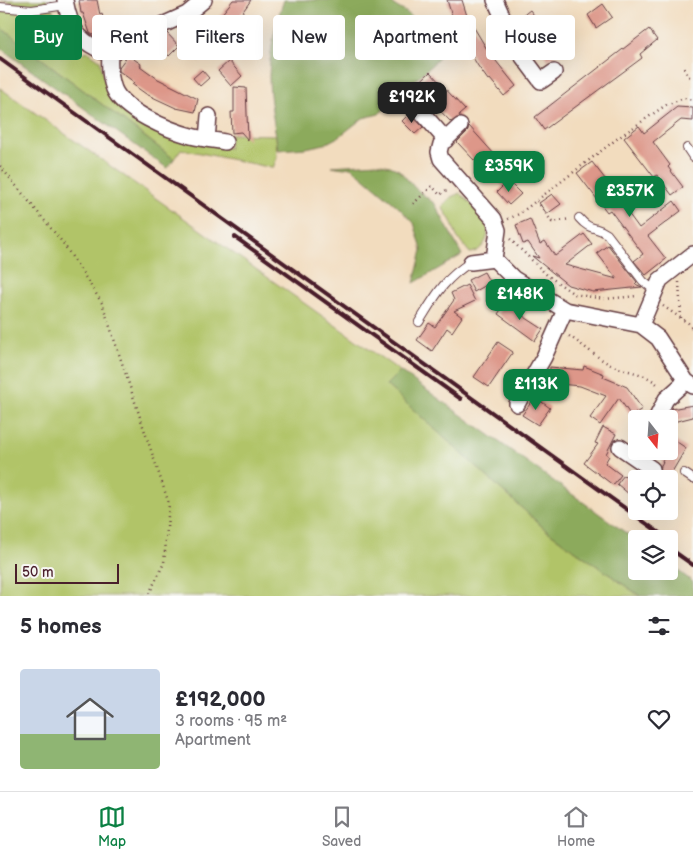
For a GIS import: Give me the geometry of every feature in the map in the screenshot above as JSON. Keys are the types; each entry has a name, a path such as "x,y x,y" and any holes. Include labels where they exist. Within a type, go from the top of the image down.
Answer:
{"street":[{"path":"167,23 186,14 204,0"},
{"path":"495,0 517,49 541,81 554,72"},
{"path":"65,3 69,21 80,39 92,45"},
{"path":"110,60 109,73 115,90 123,102 146,118 190,136 225,142"},
{"path":"418,108 434,118 446,140"},
{"path":"207,138 209,116"},
{"path":"460,126 441,144 439,152 453,184 494,219 497,227 494,259"},
{"path":"640,325 660,280 693,254"},
{"path":"471,262 494,259"},
{"path":"494,259 514,279 565,310 640,325 658,338 690,383 668,397 660,410"},
{"path":"517,404 544,357 565,310"},
{"path":"620,448 628,451"},
{"path":"644,460 652,469"}],"lane":[{"path":"0,7 32,10 65,3"},
{"path":"688,148 693,157"},
{"path":"579,218 589,228 607,234 653,295"},
{"path":"419,322 444,283 456,271 471,262"},
{"path":"684,472 693,479"}],"path":[{"path":"684,68 688,76 693,79"},
{"path":"693,100 684,98 666,105 618,138 537,202 497,227 547,275 574,294 604,299 653,295 688,323 693,330"},
{"path":"0,166 63,243 102,303 169,504 164,563 148,596"},
{"path":"413,204 432,186 440,195 453,184"},
{"path":"537,202 552,222 579,218"},
{"path":"678,265 681,318"},
{"path":"556,330 569,336 608,364 632,370 654,381 668,397"}],"green space":[{"path":"0,0 47,0 47,3 24,5"},
{"path":"284,0 389,0 410,15 355,15 355,60 437,60 379,114 363,118 340,136 325,144 306,148 278,150 269,85 270,57 273,42 273,60 345,60 345,15 279,15"},
{"path":"0,9 53,9 55,15 15,15 15,38 0,27"},
{"path":"0,27 15,38 15,59 0,48"},
{"path":"87,51 92,54 92,60 100,60 104,80 125,112 140,124 167,137 229,148 230,134 276,135 277,158 273,168 181,149 174,159 44,60 82,60 82,53"},
{"path":"17,60 44,60 174,159 167,168"},
{"path":"0,88 400,371 387,385 546,530 640,596 0,596"},
{"path":"377,163 399,170 415,188 435,204 462,255 414,283 422,250 414,223 351,167 331,166"},
{"path":"460,193 482,216 488,228 485,242 475,252 470,253 457,237 451,221 442,207 451,197"},
{"path":"400,371 628,534 628,580 678,580 678,571 693,582 693,596 640,596 546,530 386,385"}],"building":[{"path":"79,0 97,0 100,15 92,15 92,34 83,13 81,13"},
{"path":"233,0 251,0 240,15 221,15"},
{"path":"447,0 462,0 467,15 452,15"},
{"path":"603,4 612,17 596,28 588,15"},
{"path":"530,10 534,15 524,15"},
{"path":"649,29 657,40 640,54 642,58 544,130 535,117"},
{"path":"476,31 486,48 486,60 495,60 516,86 504,96 490,79 488,80 474,60 476,60"},
{"path":"167,33 177,44 177,48 169,56 167,54"},
{"path":"124,60 135,60 141,64 140,66 158,79 198,99 195,112 176,108 146,94 119,71 119,67"},
{"path":"229,61 242,76 231,86 218,71"},
{"path":"202,70 209,78 200,86 193,78"},
{"path":"430,72 465,110 459,115 460,117 451,122 424,94 412,101 408,109 400,101"},
{"path":"234,87 246,88 248,140 241,132 232,133 231,112 234,112"},
{"path":"677,107 693,108 693,121 681,120 653,142 683,187 672,195 657,175 654,177 624,138 639,126 644,133"},
{"path":"410,113 423,127 415,134 402,121"},
{"path":"469,126 513,175 502,185 476,158 474,160 457,142 467,132"},
{"path":"592,162 622,201 620,202 639,228 674,201 681,211 648,236 666,259 646,275 634,261 643,254 610,210 607,212 577,173"},
{"path":"508,181 521,194 509,205 497,192"},
{"path":"552,194 561,204 547,214 539,203"},
{"path":"530,219 540,244 545,241 555,256 584,234 592,244 565,265 617,279 597,253 608,245 637,282 635,284 642,287 593,292 568,285 532,256 539,258 528,242 523,244 516,225"},
{"path":"484,272 490,283 474,292 468,280"},
{"path":"467,285 475,301 454,311 462,317 452,332 447,328 432,351 417,340 429,323 435,327 454,300 451,293"},
{"path":"507,301 522,310 520,314 543,329 535,341 498,314"},
{"path":"498,342 513,352 489,387 474,377"},
{"path":"584,366 604,374 603,377 627,387 642,409 628,412 619,398 600,425 590,418 606,396 580,386 549,383 550,367 583,370"},
{"path":"535,397 550,408 538,425 522,415"},
{"path":"693,405 693,417 678,421 678,410 671,409"},
{"path":"603,427 616,434 606,454 609,456 605,463 621,475 613,485 584,463 598,444 595,443"},
{"path":"678,443 686,448 673,470 660,470 662,461 678,460"},
{"path":"624,475 628,478 628,493 617,484"}],"railway":[{"path":"0,59 655,530"},
{"path":"235,237 461,399"},
{"path":"678,554 693,565"}]}
